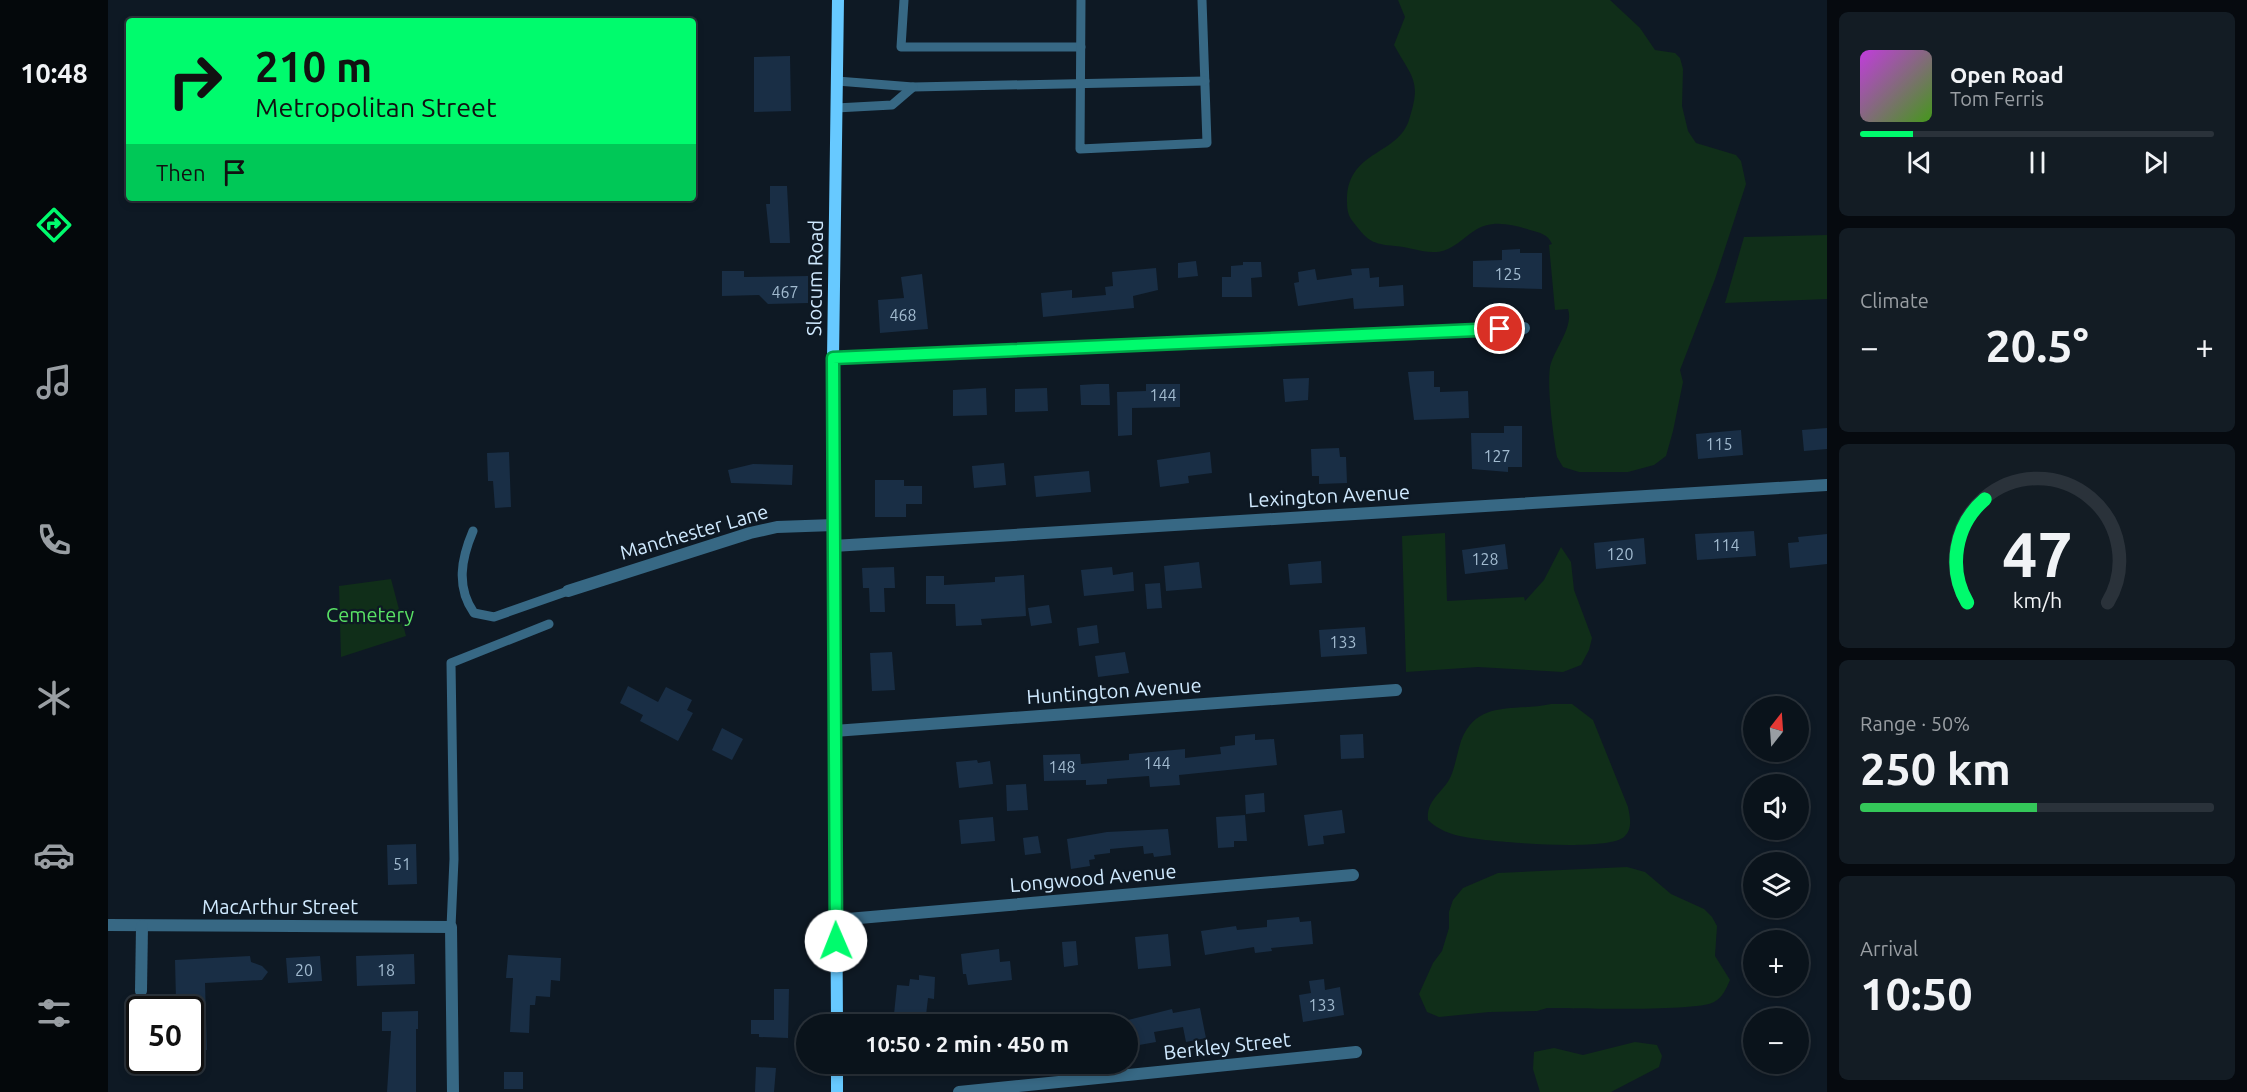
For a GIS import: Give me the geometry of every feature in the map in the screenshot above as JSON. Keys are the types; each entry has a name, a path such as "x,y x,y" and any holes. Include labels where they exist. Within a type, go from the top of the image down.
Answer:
{"main road":[{"name":"Slocum Road","path":"837,1014 833,358 838,0"},
{"path":"837,1074 837,1092"}],"street":[{"path":"833,358 1524,328"},
{"name":"Lexington Avenue","path":"833,546 1827,485"},
{"name":"Manchester Lane","path":"568,591 750,533 777,527 834,525"},
{"name":"Huntington Avenue","path":"834,731 1396,690"},
{"name":"Longwood Avenue","path":"836,920 1353,875"},
{"name":"MacArthur Street","path":"108,925 451,927"},
{"path":"141,991 142,926"},
{"path":"451,927 453,1092"},
{"name":"Berkley Street","path":"959,1092 1356,1053"}],"lane":[{"path":"904,0 901,47 1081,47"},
{"path":"1081,0 1080,149 1207,143 1202,0"},
{"path":"837,81 913,87 1205,81"},
{"path":"836,108 892,105 913,87"},
{"path":"473,531 463,554 462,572 463,592 474,614 494,617 568,591"},
{"path":"451,927 454,859 451,663 549,624"}],"green space":[{"path":"1398,0 1610,0 1640,28 1655,50 1675,53 1680,58 1683,69 1682,106 1688,131 1696,143 1736,155 1741,161 1746,184 1715,279 1680,370 1683,382 1666,456 1654,465 1628,472 1579,472 1563,467 1557,457 1549,376 1552,360 1566,331 1569,316 1568,309 1555,310 1549,245 1552,244 1546,236 1516,226 1494,224 1480,227 1448,249 1428,252 1376,243 1363,234 1350,217 1347,198 1350,182 1356,170 1395,140 1409,120 1413,107 1415,87 1413,80 1394,45 1405,17"},
{"path":"1827,235 1827,299 1725,303 1744,237"},
{"path":"1445,533 1447,601 1524,597 1525,601 1544,580 1561,547 1571,562 1574,590 1592,638 1581,665 1563,672 1478,667 1406,672 1402,536"},
{"name":"Cemetery","path":"391,579 406,636 341,657 339,586"},
{"path":"1572,704 1593,720 1628,807 1630,827 1624,837 1613,842 1573,845 1498,841 1455,835 1440,829 1428,820 1431,803 1451,776 1461,741 1468,728 1477,719 1498,710"},
{"path":"1627,867 1645,872 1671,894 1704,909 1712,917 1717,926 1715,956 1730,980 1724,993 1717,1000 1703,1005 1661,1008 1547,1008 1537,1011 1489,1012 1439,1017 1427,1012 1419,994 1433,963 1442,951 1449,928 1449,912 1453,900 1463,888 1498,873"},
{"path":"1635,1042 1657,1045 1662,1056 1659,1067 1611,1092 1540,1092 1533,1069 1534,1052 1554,1048 1583,1055"}],"building":[{"path":"790,56 791,111 754,112 754,57"},
{"path":"770,186 787,186 790,243 770,243 766,204 770,204"},
{"path":"1520,249 1520,253 1542,253 1542,289 1473,287 1473,261 1502,260 1502,250"},
{"path":"1196,261 1198,276 1178,278 1178,263"},
{"path":"1243,262 1261,262 1262,277 1251,278 1252,297 1222,297 1222,277 1231,277 1231,266 1243,265"},
{"path":"1156,268 1158,290 1133,296 1134,308 1043,317 1041,293 1072,290 1072,298 1106,295 1105,287 1113,286 1112,272"},
{"path":"1369,268 1370,278 1379,277 1379,287 1403,285 1404,306 1354,309 1353,298 1298,306 1294,283 1299,282 1298,272 1315,269 1317,280 1352,275 1351,269"},
{"path":"722,271 744,271 744,277 808,276 808,303 768,304 759,295 722,296"},
{"path":"922,274 928,329 880,333 878,300 904,298 901,277"},
{"path":"1434,371 1434,387 1440,387 1440,392 1468,391 1469,418 1414,420 1408,372"},
{"path":"1309,378 1308,400 1285,402 1283,379"},
{"path":"1109,384 1110,405 1081,405 1080,385"},
{"path":"1146,384 1180,384 1180,407 1132,408 1132,435 1118,436 1117,392 1146,391"},
{"path":"986,388 987,415 953,416 953,390"},
{"path":"1047,388 1048,411 1015,412 1015,389"},
{"path":"1504,426 1522,426 1522,467 1508,467 1508,472 1472,469 1471,433 1504,433"},
{"path":"1827,428 1827,449 1804,451 1802,430"},
{"path":"1741,430 1743,455 1698,459 1696,434"},
{"path":"1339,448 1340,457 1346,457 1347,483 1319,484 1319,476 1312,476 1311,449"},
{"path":"509,452 511,507 495,508 493,481 488,481 487,453"},
{"path":"1210,452 1212,473 1188,476 1189,483 1160,487 1157,460"},
{"path":"1004,463 1006,485 974,488 972,466"},
{"path":"753,464 793,465 792,485 731,483 728,470"},
{"path":"1089,471 1091,492 1036,497 1034,476"},
{"path":"875,480 904,480 904,486 922,486 922,504 906,504 906,517 875,517"},
{"path":"1754,531 1756,556 1697,560 1695,534"},
{"path":"1827,534 1827,564 1790,568 1788,543 1799,542 1798,537"},
{"path":"1644,538 1646,564 1596,569 1594,543"},
{"path":"1505,544 1508,569 1465,574 1462,550"},
{"path":"1321,561 1322,583 1290,585 1288,564"},
{"path":"1199,562 1202,588 1166,591 1164,566"},
{"path":"894,567 895,588 884,588 885,612 870,612 869,588 863,588 862,568"},
{"path":"1112,567 1113,575 1133,572 1134,591 1084,596 1081,570"},
{"path":"1024,575 1026,616 981,619 982,625 956,626 955,604 926,604 926,576 944,576 944,585 995,582 995,577"},
{"path":"1160,583 1162,608 1147,609 1145,584"},
{"path":"1049,605 1052,623 1031,626 1028,608"},
{"path":"1097,625 1099,643 1079,646 1077,628"},
{"path":"1365,627 1367,654 1321,657 1319,630"},
{"path":"892,652 895,690 872,691 870,653"},
{"path":"1125,652 1129,673 1098,677 1095,656"},
{"path":"628,686 658,702 666,687 692,700 687,710 693,713 678,741 640,721 643,715 620,703"},
{"path":"722,728 743,739 732,760 712,750"},
{"path":"1255,734 1255,740 1274,739 1277,765 1179,775 1180,785 1150,787 1149,776 1107,779 1107,784 1086,785 1086,780 1044,781 1043,755 1080,754 1081,764 1129,760 1129,754 1185,749 1185,758 1221,754 1220,747 1235,745 1235,736"},
{"path":"1363,734 1364,758 1341,759 1340,735"},
{"path":"977,760 978,763 990,761 993,784 959,788 956,762"},
{"path":"1026,784 1028,810 1007,811 1006,785"},
{"path":"1264,793 1265,812 1246,814 1245,795"},
{"path":"1342,810 1345,833 1323,836 1324,844 1308,846 1304,815"},
{"path":"1245,815 1247,841 1234,841 1234,847 1218,848 1216,817"},
{"path":"993,817 995,841 961,844 959,820"},
{"path":"1168,829 1171,855 1154,857 1153,853 1144,854 1143,846 1110,849 1110,853 1094,855 1095,859 1089,860 1090,866 1071,869 1067,839 1107,832"},
{"path":"1038,836 1041,853 1025,855 1023,838"},
{"path":"416,844 417,884 388,885 387,845"},
{"path":"1299,917 1300,922 1311,921 1313,944 1271,948 1272,951 1255,953 1254,947 1205,955 1201,931 1236,926 1237,930 1267,927 1267,920"},
{"path":"1168,934 1171,966 1138,969 1135,937"},
{"path":"1076,941 1078,965 1064,967 1062,942"},
{"path":"999,949 1000,962 1010,961 1012,980 968,985 966,974 963,974 961,954"},
{"path":"414,954 415,984 357,986 356,956"},
{"path":"508,955 561,958 560,981 551,980 550,997 536,996 535,1005 530,1005 529,1033 510,1032 513,978 506,978"},
{"path":"250,956 251,962 262,966 268,972 262,980 205,983 207,1050 204,1050 204,996 176,996 175,960"},
{"path":"320,956 322,981 288,983 286,958"},
{"path":"919,975 935,977 934,999 928,998 926,1014 894,1014 897,985 909,986 910,979 919,980"},
{"path":"1324,979 1325,990 1340,987 1344,1015 1303,1022 1299,995 1311,993 1309,981"},
{"path":"774,989 789,989 788,1038 759,1037 759,1034 751,1034 751,1020 774,1020"},
{"path":"1200,1008 1206,1038 1186,1042 1183,1027 1154,1032 1156,1042 1138,1045 1138,1018 1172,1009 1173,1013"},
{"path":"418,1011 416,1092 387,1092 391,1031 382,1031 382,1012"},
{"path":"756,1067 776,1068 774,1092 755,1092"},
{"path":"504,1072 523,1072 523,1089 504,1089"}],"route":[{"path":"836,941 833,358 1500,329"}]}
